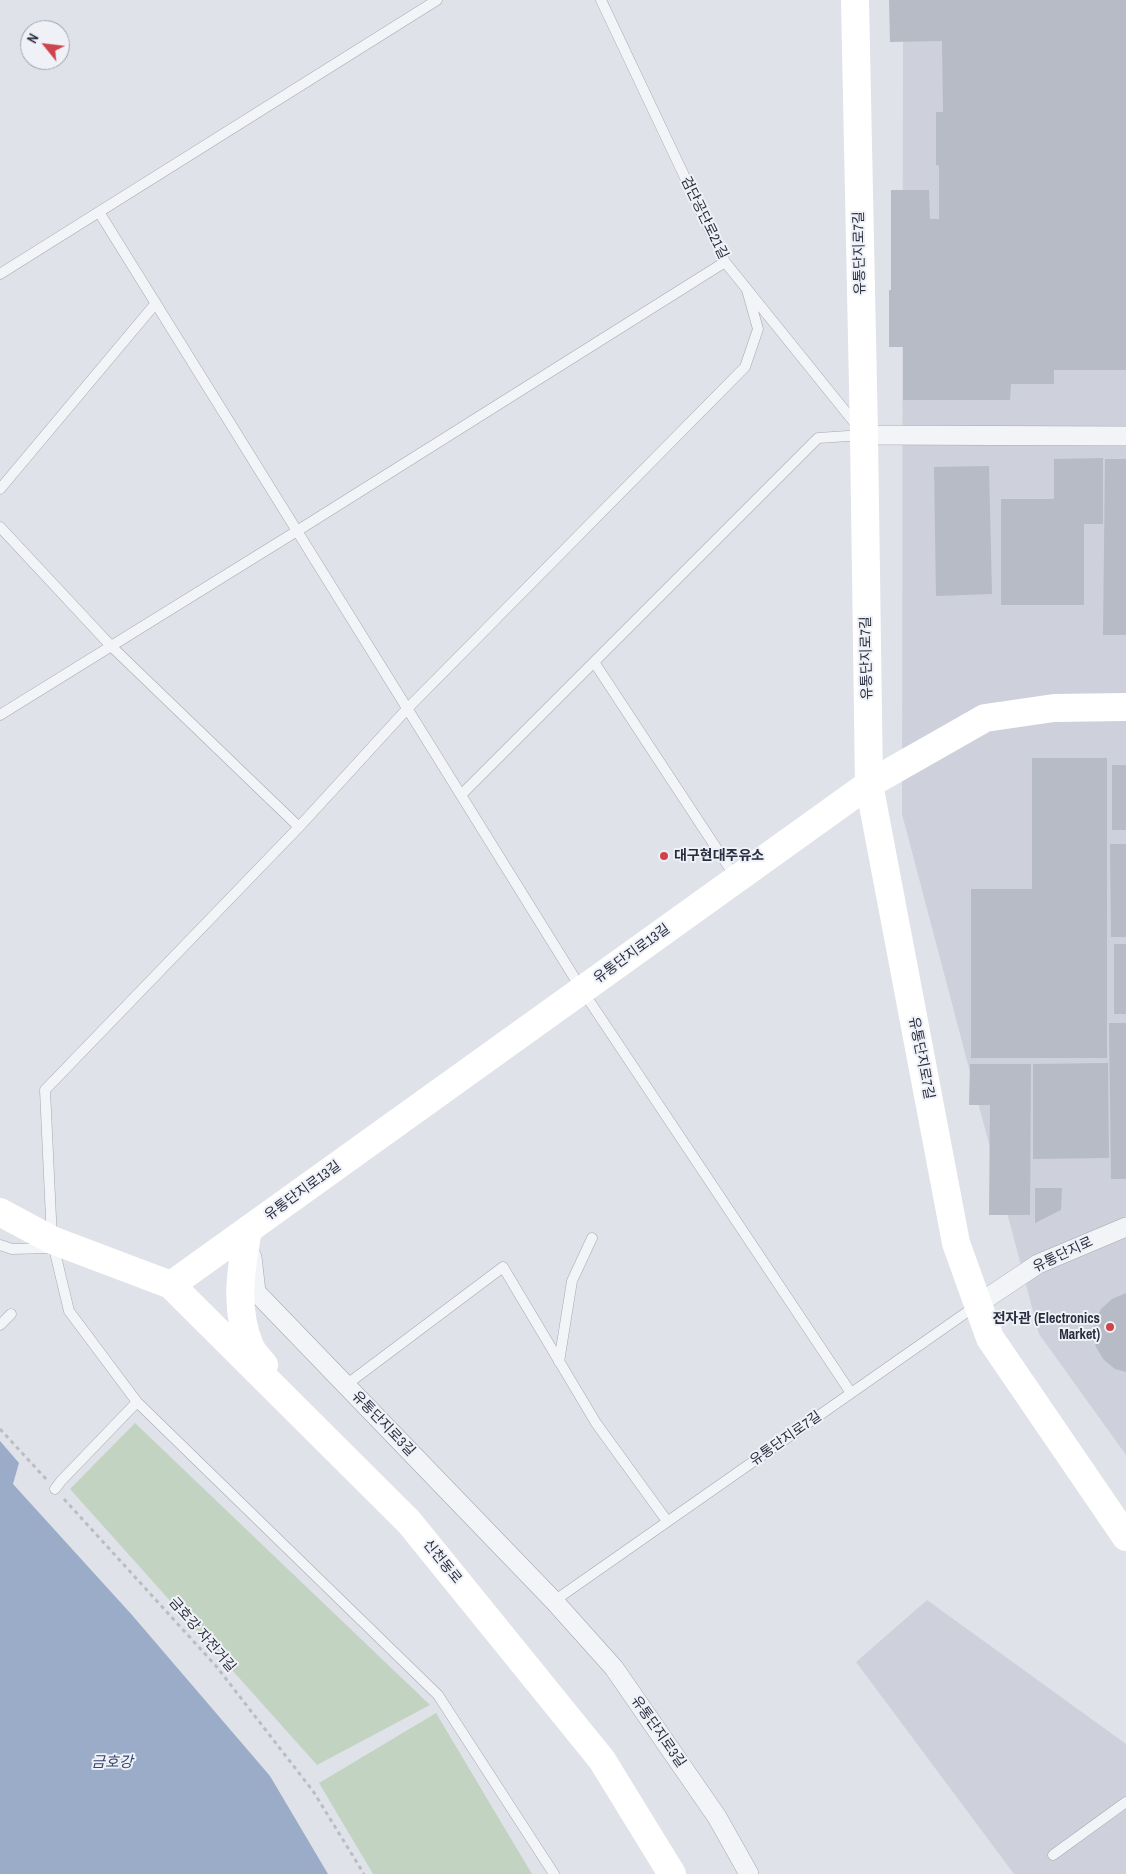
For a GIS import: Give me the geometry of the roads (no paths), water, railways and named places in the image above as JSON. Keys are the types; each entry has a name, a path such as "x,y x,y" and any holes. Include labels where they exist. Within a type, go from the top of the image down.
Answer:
{"street":[{"name":"유통단지로7길","path":"855,0 869,784 956,1243 990,1338 1126,1537"},
{"path":"864,435 1126,436"},
{"name":"유통단지로13길","path":"171,1285 869,784 985,718 1054,708 1126,707"},
{"path":"0,1212 52,1240 171,1285"},
{"name":"유통단지로","path":"978,1304 1038,1264 1126,1227"},
{"path":"248,1230 241,1268 241,1317 250,1348 299,1412"},
{"name":"유통단지로3길","path":"248,1230 256,1292 554,1600 614,1668 716,1817 749,1874"},
{"name":"신천동로","path":"171,1285 410,1522 602,1760 672,1874"}],"lane":[{"path":"0,274 437,0"},
{"name":"검단공단로21길","path":"601,0 725,262 864,435"},
{"path":"99,212 582,990 852,1392"},
{"path":"0,714 297,531 725,262"},
{"path":"554,1874 438,1695 137,1402 69,1311 52,1240 45,1090 299,827 408,709 745,367 758,329 747,290"},
{"path":"0,489 156,303"},
{"path":"461,795 818,438 864,435"},
{"path":"0,527 111,646 299,827"},
{"path":"594,662 736,879"},
{"path":"559,1362 572,1281 592,1238"},
{"path":"0,1245 12,1249 47,1248 52,1240"},
{"path":"346,1385 503,1267 596,1423 667,1522 554,1600"},
{"name":"유통단지로7길","path":"667,1522 978,1304"},
{"path":"0,1325 11,1314"},
{"path":"55,1489 61,1480 137,1402"},
{"path":"1053,1855 1126,1802"}],"water":[{"name":"금호강","path":"0,1441 19,1463 13,1484 132,1615 270,1776 328,1874 0,1874"}],"place":[{"name":"대구현대주유소","path":"664,856"},
{"name":"전자관 (Electronics Market)","path":"1110,1327"}]}
